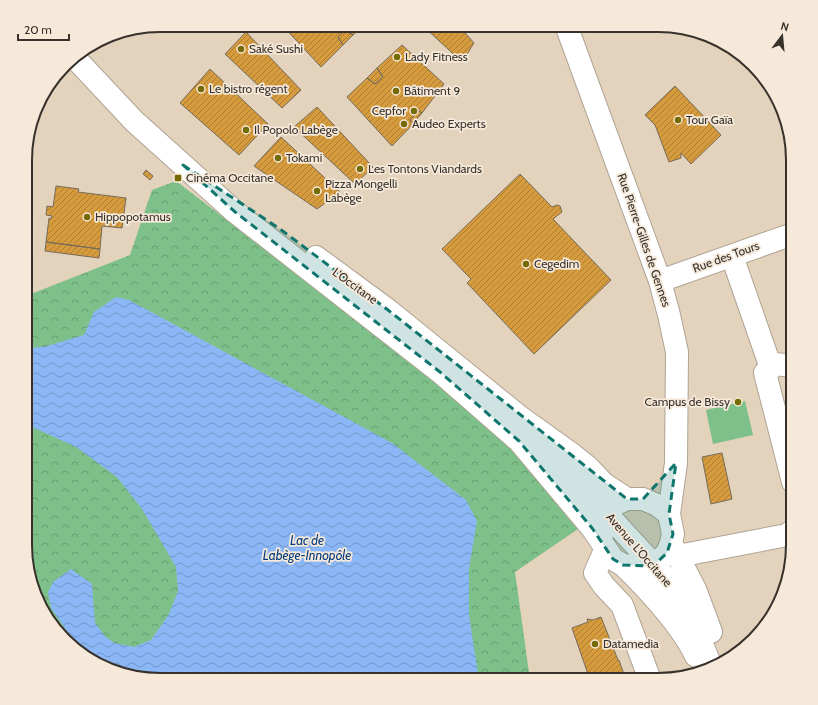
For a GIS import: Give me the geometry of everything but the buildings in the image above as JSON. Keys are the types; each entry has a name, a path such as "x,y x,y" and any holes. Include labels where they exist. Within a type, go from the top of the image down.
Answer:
{"street":[{"name":"Rue Pierre-Gilles de Gennes","path":"569,32 660,281 670,315 677,352 676,463 669,514"},
{"name":"L'Occitane","path":"79,62 134,121 234,211 445,377 519,441 613,559 624,565"},
{"name":"L'Occitane","path":"183,165 280,230 388,310 520,417 588,466 604,484 635,499 657,504 669,514"},
{"name":"Rue des Tours","path":"660,281 786,237"},
{"path":"732,256 771,368"},
{"name":"L'Occitane","path":"322,280 372,311 492,403 544,447"},
{"path":"786,365 775,364 765,373 786,455"},
{"name":"L'Occitane","path":"520,417 544,447"},
{"name":"Avenue L'Occitane","path":"544,447 654,565 679,598 689,616 709,662"},
{"path":"647,673 622,605 594,573 603,545 603,523 607,514 616,504 635,499 676,463"},
{"path":"669,514 675,550"},
{"path":"624,565 637,567 654,565 667,553 675,550 786,535"},
{"name":"Avenue L'Occitane","path":"675,550 695,589 720,657"},
{"name":"Avenue L'Occitane","path":"624,565 662,606 689,643 701,665"}],"highlighted area":[{"path":"183,165 280,229 388,310 627,499 643,499 676,463 669,514 673,534 667,553 654,565 647,566 623,565 613,559 592,528 519,441 440,372 234,211"}],"shaded area":[{"path":"666,32 683,34 699,39 722,49 736,58 760,82 773,103 784,135 786,152 786,553 784,570 779,586 773,602 760,623 736,647 715,660 683,671 666,673 160,673 135,671 119,666 103,660 82,647 58,623 49,609 36,578 32,553 33,143 36,127 45,103 58,82 76,64 103,45 127,36 143,33"}],"green space":[{"path":"176,181 497,428 578,529 515,572 529,673 143,672 135,671 103,660 82,647 58,623 49,609 36,578 32,553 32,294 130,255 152,190"},
{"path":"745,401 753,435 713,444 706,410"}],"water":[{"name":"Lac de Labège-Innopôle","path":"116,297 129,300 392,443 466,500 477,521 469,568 469,615 478,673 143,672 135,671 103,660 82,647 69,634 51,608 48,592 53,582 71,569 92,584 95,623 105,636 114,643 134,647 151,640 169,614 178,591 176,567 142,509 117,477 76,447 32,427 32,348 47,346 84,335 94,312"}],"place":[{"name":"Saké Sushi","path":"241,49"},
{"name":"Lady Fitness","path":"397,57"},
{"name":"Le bistro régent","path":"201,89"},
{"name":"Bâtiment 9","path":"396,91"},
{"name":"Cepfor","path":"414,111"},
{"name":"Tour Gaïa","path":"678,120"},
{"name":"Audeo Experts","path":"404,124"},
{"name":"Il Popolo Labège","path":"246,130"},
{"name":"Tokami","path":"278,158"},
{"name":"Les Tontons Viandards","path":"360,169"},
{"name":"Cinéma Occitane","path":"178,178"},
{"name":"Pizza Mongelli Labège","path":"317,191"},
{"name":"Hippopotamus","path":"87,217"},
{"name":"Cegedim","path":"526,264"},
{"name":"Campus de Bissy","path":"738,402"},
{"name":"Datamedia","path":"595,644"}]}
